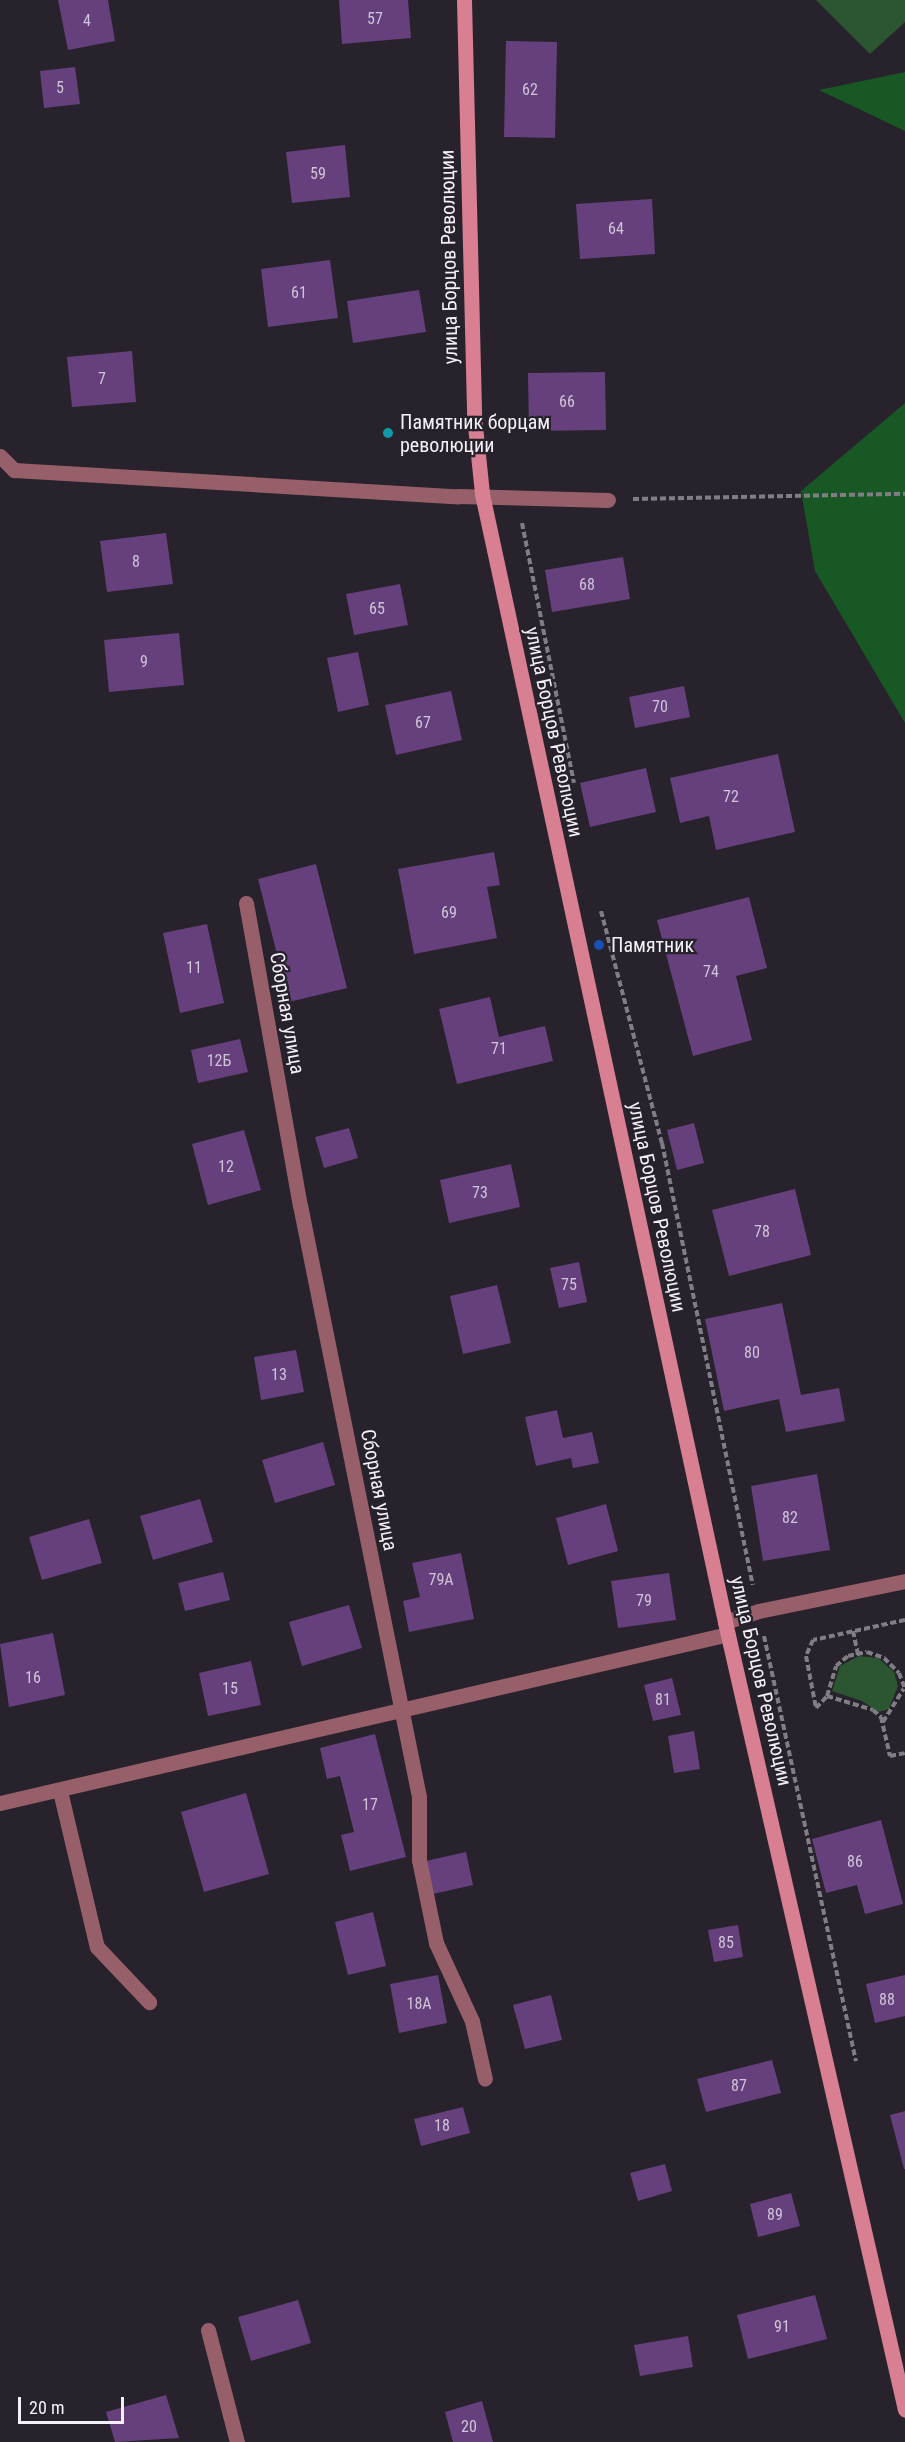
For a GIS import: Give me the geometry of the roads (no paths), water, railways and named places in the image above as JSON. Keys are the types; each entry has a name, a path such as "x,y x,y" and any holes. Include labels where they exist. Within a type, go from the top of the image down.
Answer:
{"street":[{"name":"улица Борцов Революции","path":"464,0 474,416 482,494 727,1628 905,2410"},
{"path":"0,456 14,470 458,496 482,494 608,500"},
{"name":"Сборная улица","path":"246,903 300,1205 419,1797 419,1860 436,1943 472,2021 484,2079"},
{"path":"0,1803 402,1711 727,1628 758,1611 905,1581"},
{"path":"60,1791 97,1947 148,2002"},
{"path":"208,2330 237,2442"}],"place":[{"name":"Памятник борцам революции","path":"388,433"},
{"name":"Памятник","path":"599,945"}]}
